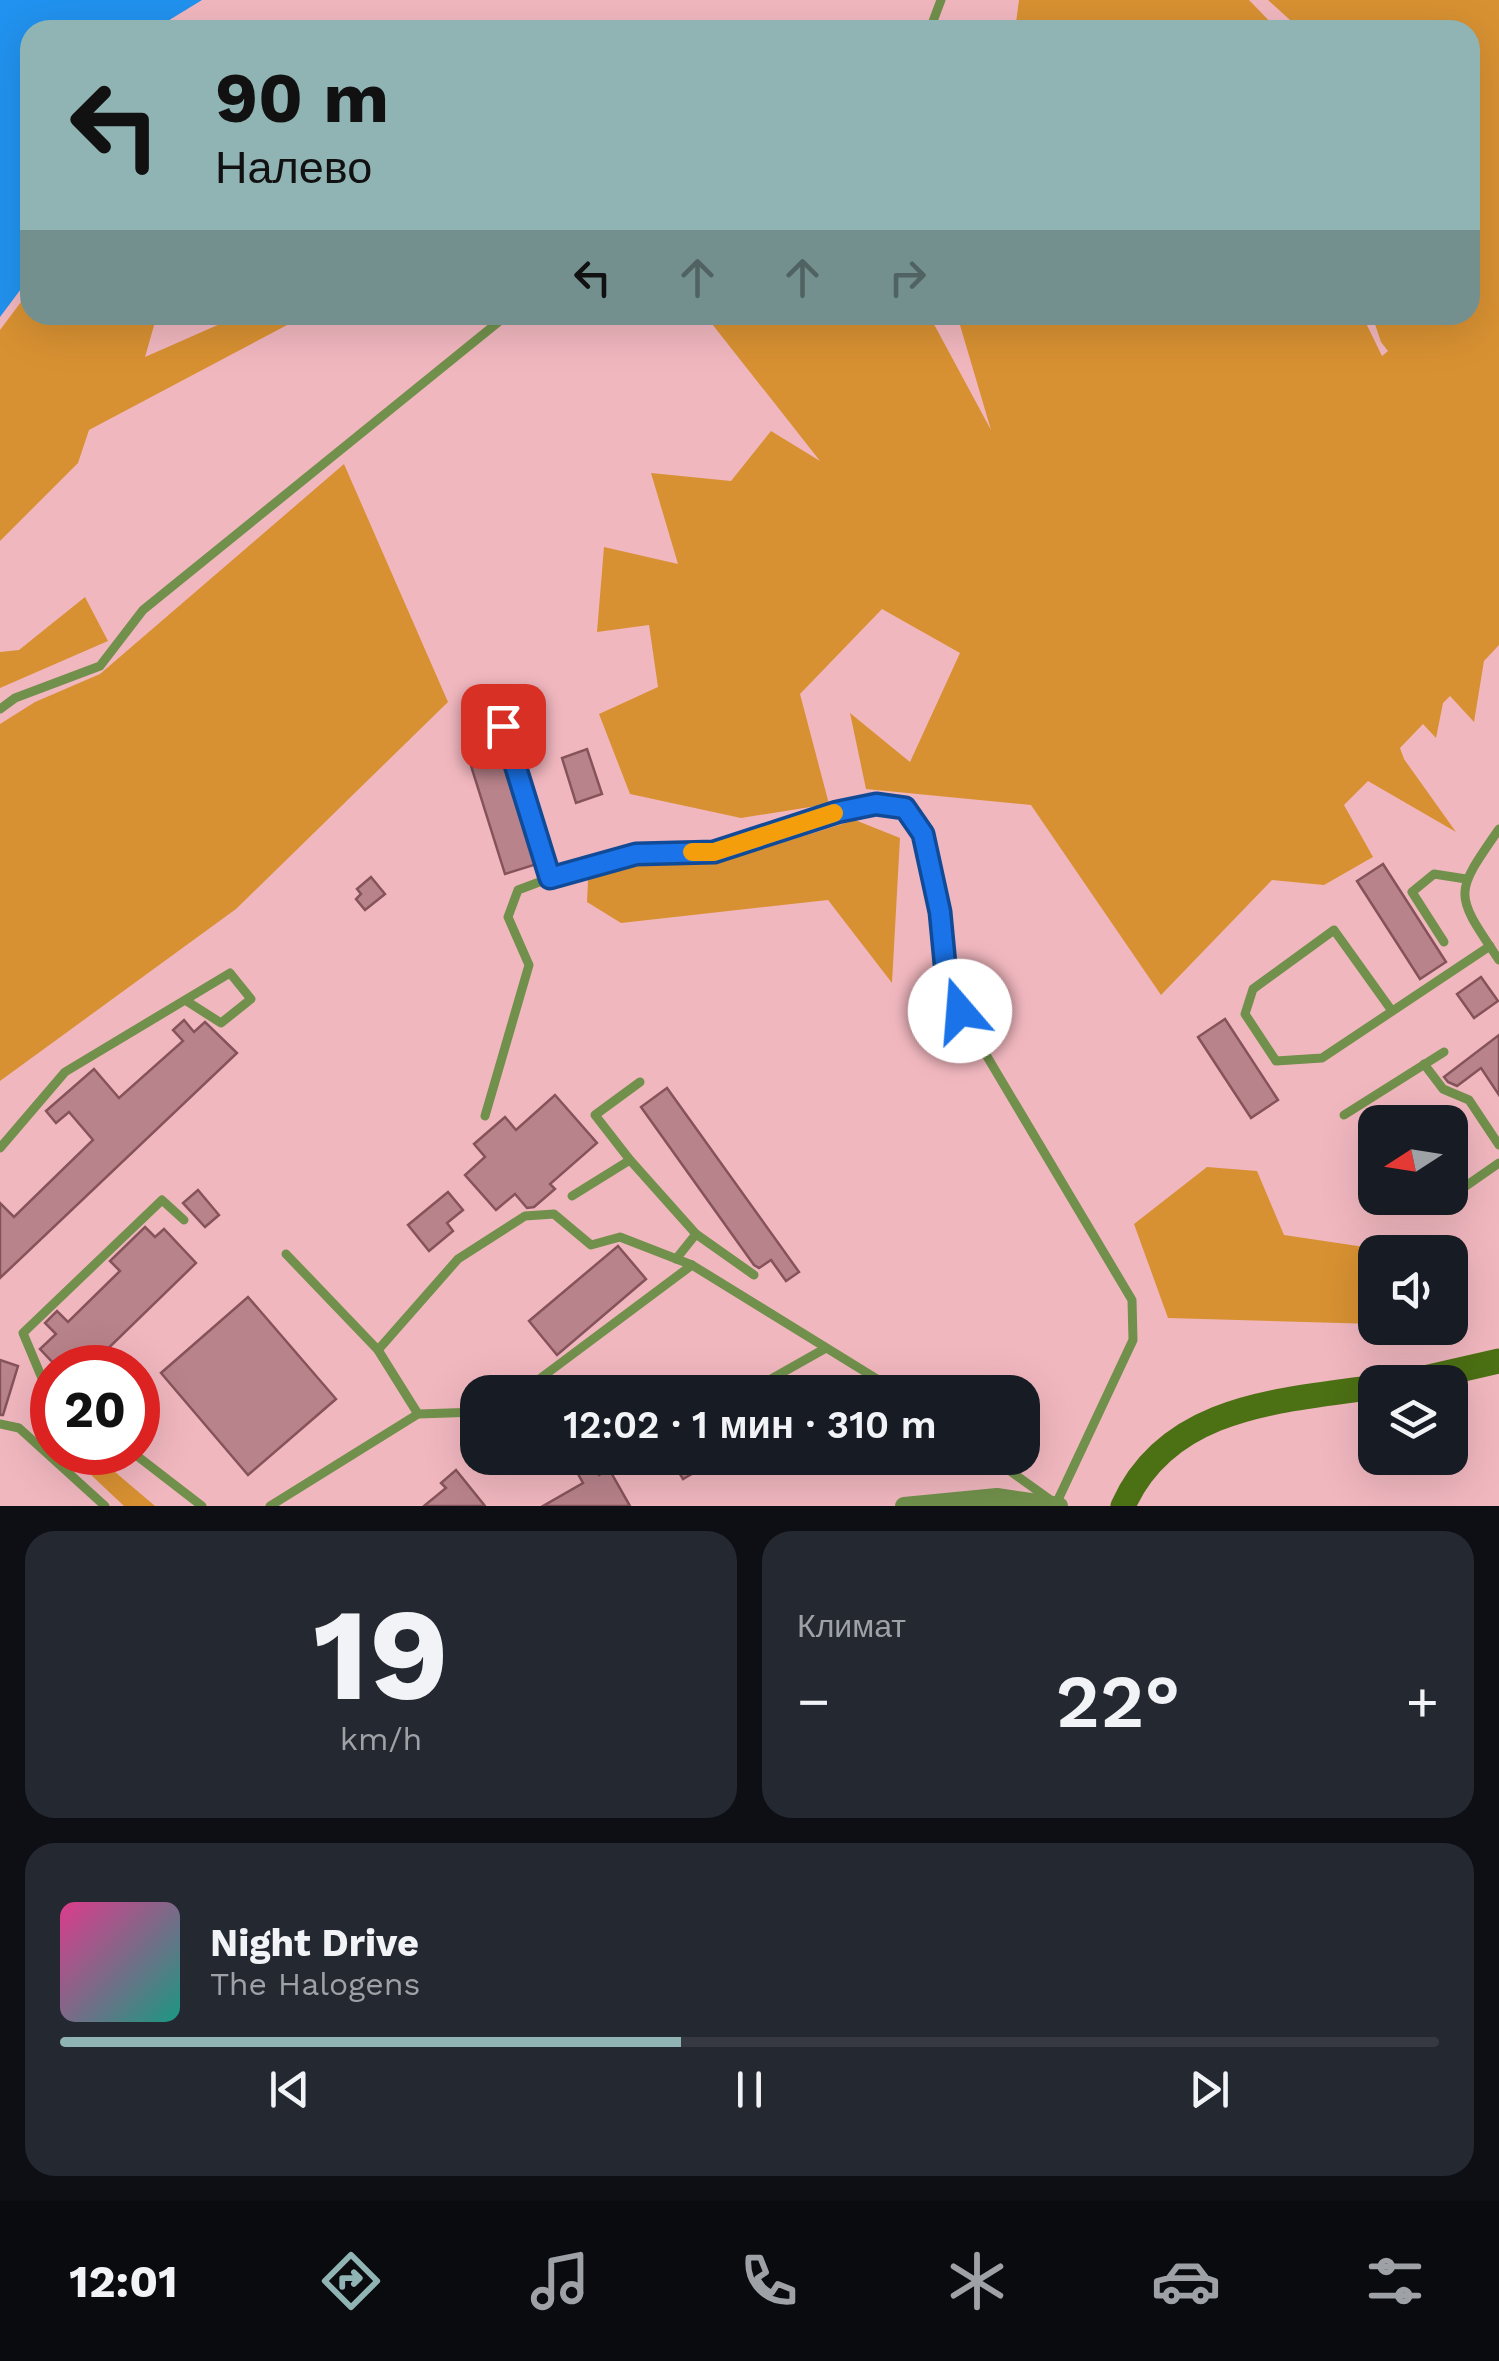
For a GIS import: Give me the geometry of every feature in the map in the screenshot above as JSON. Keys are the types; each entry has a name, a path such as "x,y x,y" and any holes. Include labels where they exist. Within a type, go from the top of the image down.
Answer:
{"main road":[{"path":"1468,1368 1499,1361"},
{"path":"1123,1506 1130,1490 1160,1452 1198,1426 1246,1407 1358,1390"}],"street":[{"path":"904,1506 997,1496 1058,1505"}],"lane":[{"path":"0,708 15,698 100,666 143,610 495,325"},
{"path":"503,726 550,878"},
{"path":"485,1116 529,966 508,917 518,890 636,854 714,852 837,812 876,804 905,808 923,834 940,912 945,964 960,1011 1132,1300 1132,1340 1058,1505 1016,1475"},
{"path":"1499,828 1466,879 1464,908 1499,960"},
{"path":"1444,942 1412,892 1434,874 1466,879"},
{"path":"1392,1011 1334,930 1254,989 1246,1014 1276,1062 1322,1058 1490,946"},
{"path":"0,1148 65,1072 185,1000 230,974 251,999 222,1024 185,1000"},
{"path":"1344,1115 1444,1052"},
{"path":"1424,1064 1442,1089 1469,1100 1499,1145"},
{"path":"640,1082 595,1115 696,1234 754,1274"},
{"path":"572,1196 630,1160"},
{"path":"1468,1184 1499,1163"},
{"path":"30,1349 24,1334 162,1200 184,1220"},
{"path":"378,1350 458,1259 525,1216 554,1214 592,1245 620,1236 692,1265 870,1375"},
{"path":"676,1259 696,1234"},
{"path":"286,1254 378,1350 418,1414"},
{"path":"545,1375 692,1265"},
{"path":"778,1375 826,1348"},
{"path":"270,1506 418,1414 460,1413"},
{"path":"0,1424 20,1428 30,1437"},
{"path":"160,1474 202,1506"},
{"path":"71,1475 104,1506"}],"shaded area":[{"path":"1019,0 1249,0 1268,20 1016,20"},
{"path":"1268,0 1499,0 1499,645 1484,661 1474,722 1450,696 1443,703 1436,738 1423,724 1400,748 1456,832 1368,781 1344,805 1373,857 1324,885 1272,880 1161,995 1031,805 866,789 850,713 910,762 960,653 882,609 800,694 829,804 741,818 630,794 599,714 658,687 649,625 597,632 604,547 678,564 651,473 731,481 771,431 820,461 713,325 934,325 991,430 960,325 1367,325 1382,356 1388,351 1375,325 1480,325 1480,20 1290,20"},
{"path":"20,303 20,325 154,325 145,357 218,325 287,325 89,430 78,463 0,541 0,330"},
{"path":"344,464 448,702 236,909 0,1081 0,724 35,702 100,674"},
{"path":"85,597 108,641 0,688 0,652 19,650"},
{"path":"855,820 900,838 892,983 828,900 621,923 587,902 588,880 642,864 714,864"},
{"path":"1207,1167 1257,1171 1284,1235 1358,1246 1358,1324 1168,1318 1134,1224"},
{"path":"91,1475 119,1475 155,1506 124,1506"}],"water":[{"path":"0,0 202,0 169,20 20,20 20,290 0,317"}],"building":[{"path":"499,743 537,864 505,874 467,753"},
{"path":"587,749 602,794 576,803 562,758"},
{"path":"1383,864 1446,962 1420,979 1357,881"},
{"path":"371,877 385,894 365,910 356,899 361,894 357,889"},
{"path":"1481,977 1498,1001 1474,1018 1457,994"},
{"path":"1225,1019 1278,1100 1251,1118 1198,1037"},
{"path":"184,1020 194,1032 205,1022 237,1053 0,1278 0,1203 14,1217 93,1140 69,1112 56,1123 46,1111 94,1069 119,1098 183,1041 173,1030"},
{"path":"1499,1035 1499,1095 1481,1068 1457,1086 1448,1082 1444,1077"},
{"path":"667,1088 799,1272 786,1281 771,1260 759,1268 754,1265 641,1107"},
{"path":"555,1095 597,1143 550,1184 555,1189 534,1207 527,1208 515,1194 496,1210 465,1175 485,1157 474,1144 505,1117 516,1130"},
{"path":"198,1190 219,1215 205,1227 183,1203"},
{"path":"448,1192 463,1210 447,1223 453,1231 429,1251 408,1225"},
{"path":"145,1227 155,1237 164,1229 196,1263 112,1345 44,1345 56,1334 45,1323 57,1311 68,1322 120,1271 110,1261"},
{"path":"618,1246 646,1279 557,1355 529,1321"},
{"path":"248,1297 336,1399 248,1475 161,1373"},
{"path":"0,1360 18,1366 3,1415 0,1415"},
{"path":"456,1470 485,1506 424,1506 446,1488 441,1483"},
{"path":"579,1475 612,1475 630,1506 543,1506 583,1483"}],"slow traffic":[{"path":"692,852 714,852 834,813"}],"route":[{"path":"503,726 550,878 636,854 714,852 837,812 876,804 905,808 923,834 940,912 945,964 960,1011"}]}
